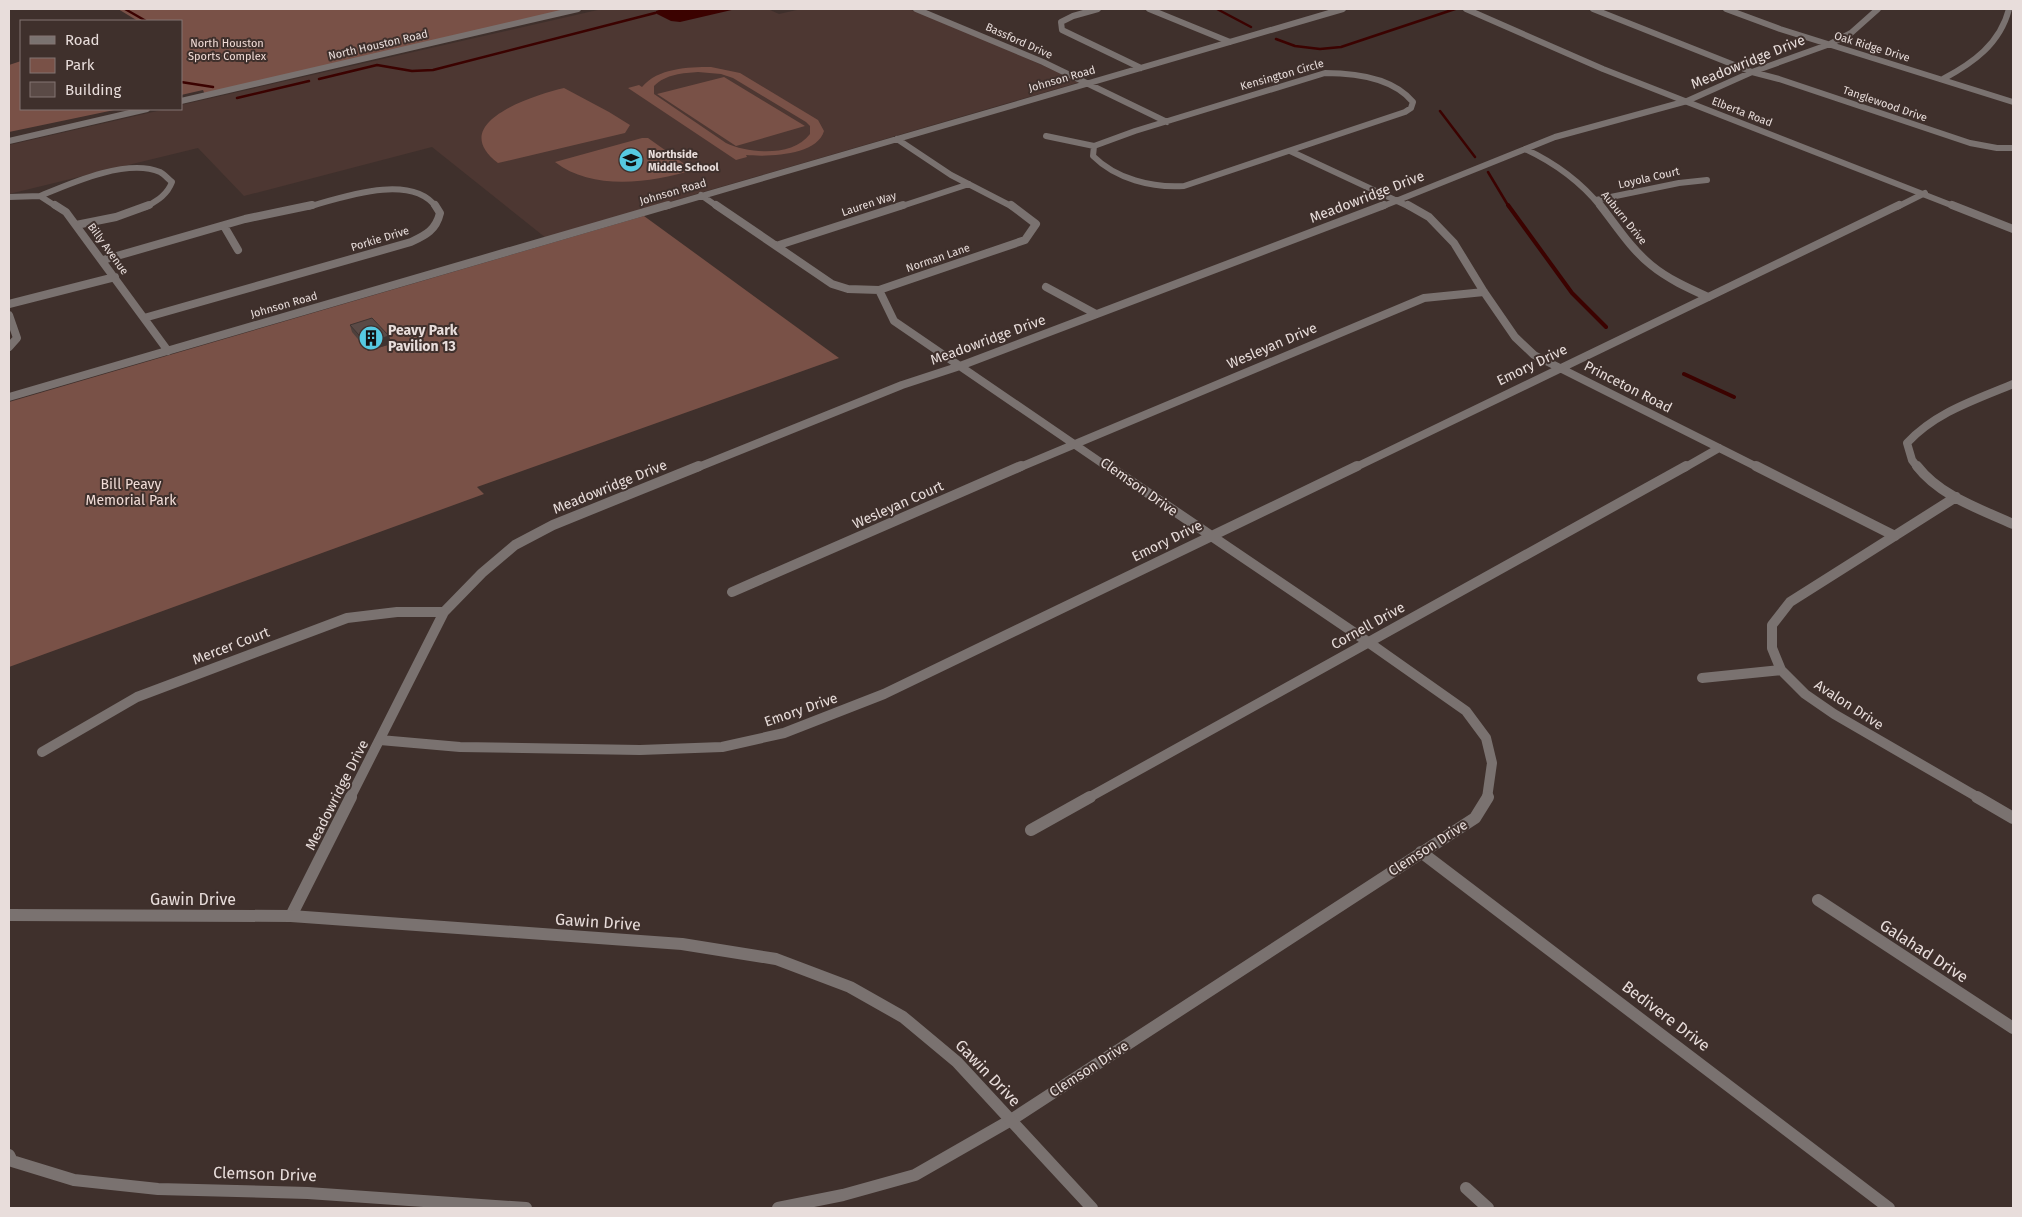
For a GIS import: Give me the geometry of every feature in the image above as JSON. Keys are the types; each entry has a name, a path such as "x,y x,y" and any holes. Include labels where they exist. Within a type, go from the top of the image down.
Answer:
{"street":[{"name":"North Houston Road","path":"182,101 578,9"},
{"name":"Bassford Drive","path":"916,9 976,32 1089,83 1167,122"},
{"path":"1098,9 1066,18 1061,22 1062,30 1141,68"},
{"path":"1149,9 1230,42"},
{"name":"Johnson Road","path":"9,397 1343,9"},
{"name":"Elberta Road","path":"1466,9 1603,69 1925,193 2013,229"},
{"name":"Tanglewood Drive","path":"1593,9 1752,72 1780,78 1970,143 1998,148 2013,148"},
{"name":"Meadowridge Drive","path":"291,916 444,612 482,573 515,545 553,525 902,385 960,366 1398,200 1555,137 1687,101 1752,72 1830,44 1851,34 1878,9"},
{"path":"1943,79 1971,65 1986,52 1997,37 2009,9"},
{"name":"Oak Ridge Drive","path":"1733,10 1780,29 2013,102"},
{"name":"Kensington Circle","path":"1324,73 1350,73 1367,77 1403,92 1413,102 1411,108 1405,112 1184,186 1162,187 1132,180 1098,162 1093,156 1094,146 1167,122 1324,73"},
{"path":"9,141 143,110"},
{"path":"1046,136 1094,146"},
{"name":"Norman Lane","path":"702,195 832,284 848,290 879,290 1025,240 1031,233 1036,224 1026,215 986,191 968,184 897,138"},
{"name":"Auburn Drive","path":"1525,149 1550,160 1570,176 1596,200 1641,256 1658,271 1708,297"},
{"name":"Princeton Road","path":"1290,151 1398,200 1429,217 1444,230 1454,243 1484,292 1515,337 1534,355 1895,536"},
{"path":"9,197 40,196 81,179 125,170 162,172 172,182 169,191 155,203 123,214 76,225"},
{"name":"Loyola Court","path":"1596,200 1626,196 1684,181 1707,180"},
{"name":"Lauren Way","path":"776,246 968,184"},
{"path":"1159,196 1162,187"},
{"name":"Porkie Drive","path":"103,260 245,219 309,206 346,195 383,189 403,190 422,194 433,203 440,213 439,224 428,234 411,242 144,318"},
{"name":"Emory Drive","path":"380,740 460,747 640,750 722,747 784,733 884,694 1559,367 1925,193"},
{"name":"Billy Avenue","path":"40,196 66,212 168,351"},
{"path":"224,226 238,250"},
{"path":"9,304 115,277"},
{"path":"1046,286 1096,314"},
{"name":"Clemson Drive","path":"778,1208 843,1195 915,1174 1011,1120 1475,818 1488,797 1492,763 1486,738 1466,711 1368,642 894,321 879,290"},
{"name":"Wesleyan Drive","path":"1075,443 1424,298 1484,292"},
{"path":"9,315 17,338 9,347"},
{"path":"2013,384 1947,411 1919,429 1907,443 1913,461 1931,480 1956,497 2013,524"},
{"name":"Wesleyan Court","path":"732,592 1075,443"},
{"name":"Cornell Drive","path":"1031,830 1719,448"},
{"name":"Avalon Drive","path":"1956,497 1790,602 1772,625 1772,648 1781,670 1805,694 1834,714 2013,818"},
{"name":"Mercer Court","path":"42,752 137,697 347,618 397,612 444,612"},
{"path":"1702,678 1781,670"},
{"name":"Bedivere Drive","path":"1422,852 1889,1208"},
{"name":"Galahad Drive","path":"1818,900 2013,1028"},
{"name":"Gawin Drive","path":"9,915 291,916 391,925 682,944 776,959 850,987 903,1017 957,1062 1092,1208"},
{"name":"Clemson Drive","path":"9,1156 12,1161 74,1180 158,1189 308,1193 526,1208"},
{"path":"1466,1188 1488,1208"}],"shaded area":[{"name":"Northside Middle School","path":"602,9 768,9 779,14 801,9 909,9 950,24 1080,82 546,238 432,147 244,196 198,148 9,194 9,145 162,110 182,110 182,105"},
{"path":"662,9 736,9 680,22 671,21 655,13"}],"green space":[{"name":"North Houston Sports Complex","path":"118,9 578,9 205,95 203,90 182,95 182,20 136,20"},
{"path":"20,61 20,110 114,110 9,132 9,65"},
{"path":"711,67 740,73 818,120 824,131 812,146 802,150 778,155 746,155 747,157 736,160 628,88 639,85 642,87 656,76 665,72 683,68","holes":["698,72 721,74 733,78 806,122 810,126 810,134 793,147 782,150 758,151 736,147 726,143 654,94 654,86 664,79 675,75"]},
{"path":"724,77 805,126 736,146 657,94"},
{"path":"564,88 630,125 625,133 498,163 484,149 482,135 488,124 500,113 516,104"},
{"path":"648,138 693,170 677,175 641,181 604,181 570,171 555,162"},
{"name":"Bill Peavy Memorial Park","path":"644,216 839,358 477,487 484,494 9,667 9,402"}],"building":[{"path":"372,318 389,336 366,343 350,325"}],"waterway":[{"path":"125,9 144,20"},
{"path":"1217,9 1251,27"},
{"path":"1276,39 1295,46 1320,49 1341,47 1455,9"},
{"path":"319,79 377,65 412,71 433,70 655,13"},
{"path":"237,98 309,81"},
{"path":"182,82 213,87"},
{"path":"1440,111 1475,157"},
{"path":"1488,172 1509,207"},
{"path":"1508,205 1572,293 1606,327"},
{"path":"1684,374 1734,397"}],"place":[{"name":"Northside Middle School","path":"631,160"},
{"name":"Peavy Park Pavilion 13","path":"371,338"}]}
